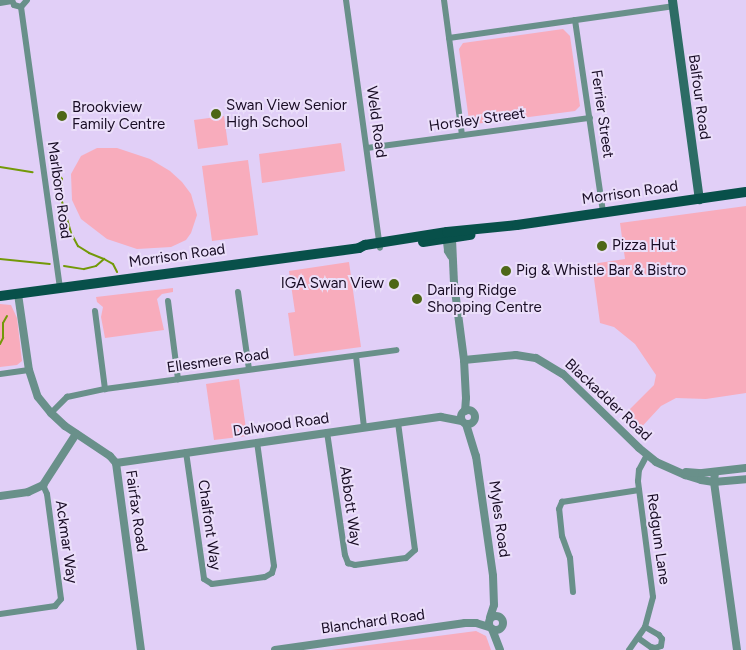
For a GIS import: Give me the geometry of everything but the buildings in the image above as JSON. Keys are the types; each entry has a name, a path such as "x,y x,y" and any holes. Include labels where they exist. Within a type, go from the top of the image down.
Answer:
{"main road":[{"name":"Balfour Road","path":"672,3 699,198"},
{"name":"Morrison Road","path":"0,296 359,248 366,250 380,245 746,192"}],"street":[{"path":"0,2 12,0 14,5 21,7 27,0"},
{"name":"Weld Road","path":"346,0 380,245"},
{"path":"444,0 462,135"},
{"path":"449,38 575,20 672,3"},
{"name":"Marlboro Road","path":"21,7 60,288"},
{"name":"Ferrier Street","path":"575,20 603,212"},
{"name":"Horsley Street","path":"367,148 590,118"},
{"name":"Myles Road","path":"448,236 464,360 466,417 472,437 493,576 493,623"},
{"path":"238,292 249,369"},
{"name":"Fairfax Road","path":"18,294 29,370 38,397 51,414 76,434 110,456 116,463 141,650"},
{"path":"168,301 178,379"},
{"path":"95,311 105,388"},
{"name":"Ellesmere Road","path":"51,414 67,397 105,388 396,350"},
{"name":"Blackadder Road","path":"464,360 516,355 545,362 563,374 647,455 672,470 714,482 746,479"},
{"path":"356,356 364,427"},
{"path":"0,374 29,370"},
{"name":"Dalwood Road","path":"116,463 398,422 466,417"},
{"name":"Abbott Way","path":"327,432 345,556 348,563 355,565 406,558 415,550 398,422"},
{"path":"0,496 28,492 43,485 76,434"},
{"name":"Chalfont Way","path":"186,452 204,579 212,584 265,577 272,573 274,566 257,442"},
{"name":"Redgum Lane","path":"629,650 645,627 652,606 653,587 639,490 639,470 647,455"},
{"name":"Blackadder Road","path":"672,470 702,473 746,468"},
{"path":"715,472 714,482 737,650"},
{"name":"Ackmar Way","path":"0,614 55,606 61,599 47,494 43,485"},
{"path":"573,592 570,558 561,527 559,509 562,502 639,490"},
{"name":"Blanchard Road","path":"275,650 476,623 493,623"},
{"path":"493,623 500,650"},
{"path":"638,638 651,648 661,646 662,639 659,635 645,627"}],"shaded area":[{"path":"563,29 570,36 580,106 575,111 475,124 469,120 459,49 463,43"},
{"path":"224,116 228,145 198,149 194,120"},
{"path":"341,143 345,171 262,183 259,154"},
{"path":"97,148 117,148 150,159 170,171 182,182 191,194 197,215 191,233 186,240 171,247 137,249 107,239 81,219 72,200 71,174 81,156"},
{"path":"248,160 258,235 212,241 202,166"},
{"path":"746,206 746,393 706,399 676,398 661,406 636,433 621,418 654,385 656,375 635,344 614,327 600,323 592,264 625,259 620,223"},
{"path":"349,262 361,347 294,356 288,313 295,312 289,271"},
{"path":"173,288 173,292 162,294 157,299 164,330 105,338 101,317 103,307 97,302 96,297"},
{"path":"0,304 11,305 17,318 22,361 17,365 0,367"},
{"path":"239,379 247,436 214,440 206,384"},
{"path":"476,631 486,636 491,650 331,650"}],"waterway":[{"path":"0,167 33,172"},
{"path":"58,173 62,179 61,198 71,233 78,246 104,259"},
{"path":"0,259 50,264"},
{"path":"64,266 84,269 96,266 104,259 113,264 117,272"},
{"path":"0,344 3,338 3,323 7,316"}],"place":[{"name":"Swan View Senior High School","path":"216,114"},
{"name":"Brookview Family Centre","path":"62,116"},
{"name":"Pizza Hut","path":"602,246"},
{"name":"Pig & Whistle Bar & Bistro","path":"506,271"},
{"name":"IGA Swan View","path":"394,284"},
{"name":"Darling Ridge Shopping Centre","path":"417,299"}]}
